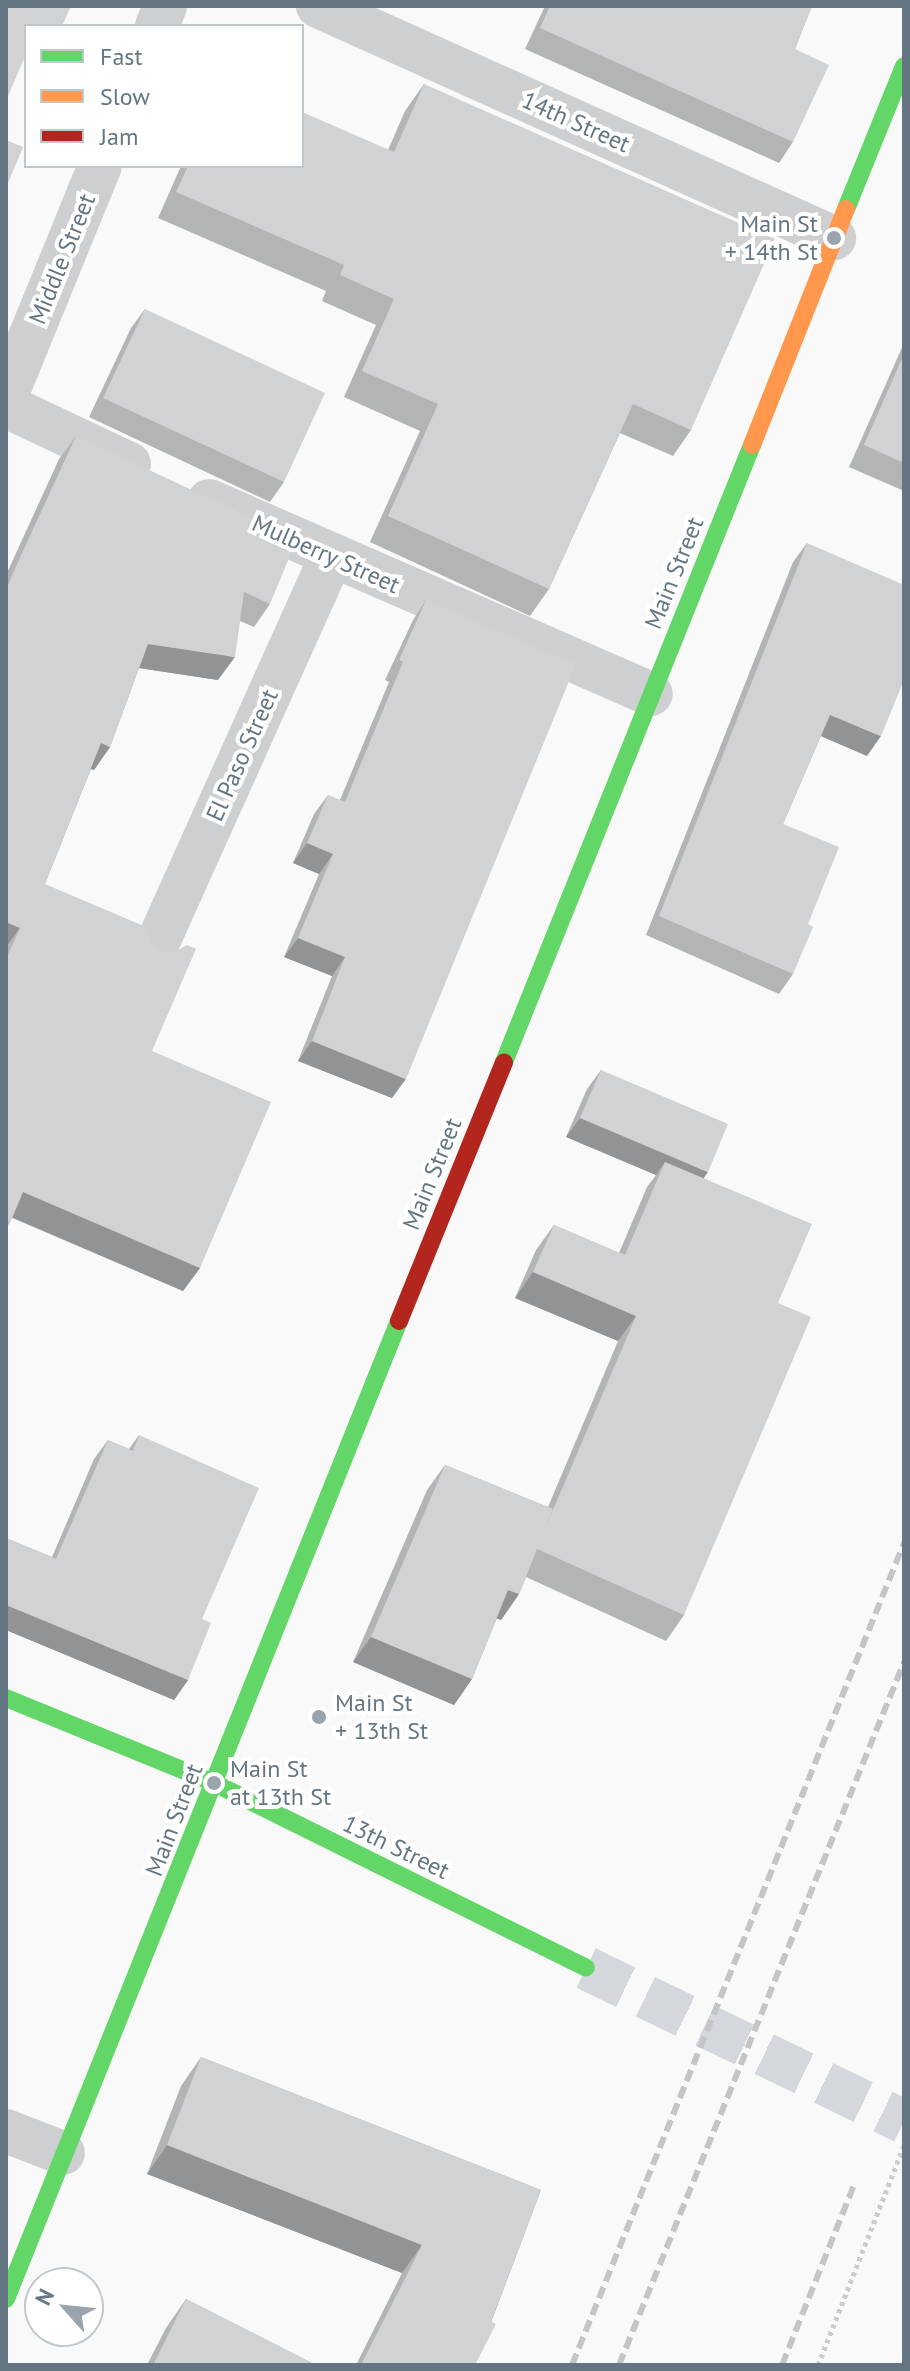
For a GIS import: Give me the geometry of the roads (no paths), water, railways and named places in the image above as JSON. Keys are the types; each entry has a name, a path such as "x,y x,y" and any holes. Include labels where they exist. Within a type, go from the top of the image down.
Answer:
{"main road":[{"name":"Main Street","path":"6,2299 904,66"},
{"name":"13th Street","path":"6,1698 214,1783 586,1968"}],"street":[{"name":"14th Street","path":"318,6 834,238"},
{"name":"Middle Street","path":"6,396 99,168"},
{"name":"Mulberry Street","path":"6,406 331,558 651,694"},
{"name":"El Paso Street","path":"154,951 331,558"},
{"path":"6,2131 63,2153"}],"tunnel":[{"path":"586,1968 904,2122"}],"railway":[{"path":"572,2365 904,1543"},
{"path":"619,2365 904,1662"},
{"path":"782,2365 854,2185"}],"place":[{"name":"Main St + 14th St","path":"834,238"},
{"name":"Main St + 13th St","path":"319,1717"},
{"name":"Main St at 13th St","path":"214,1783"}]}
